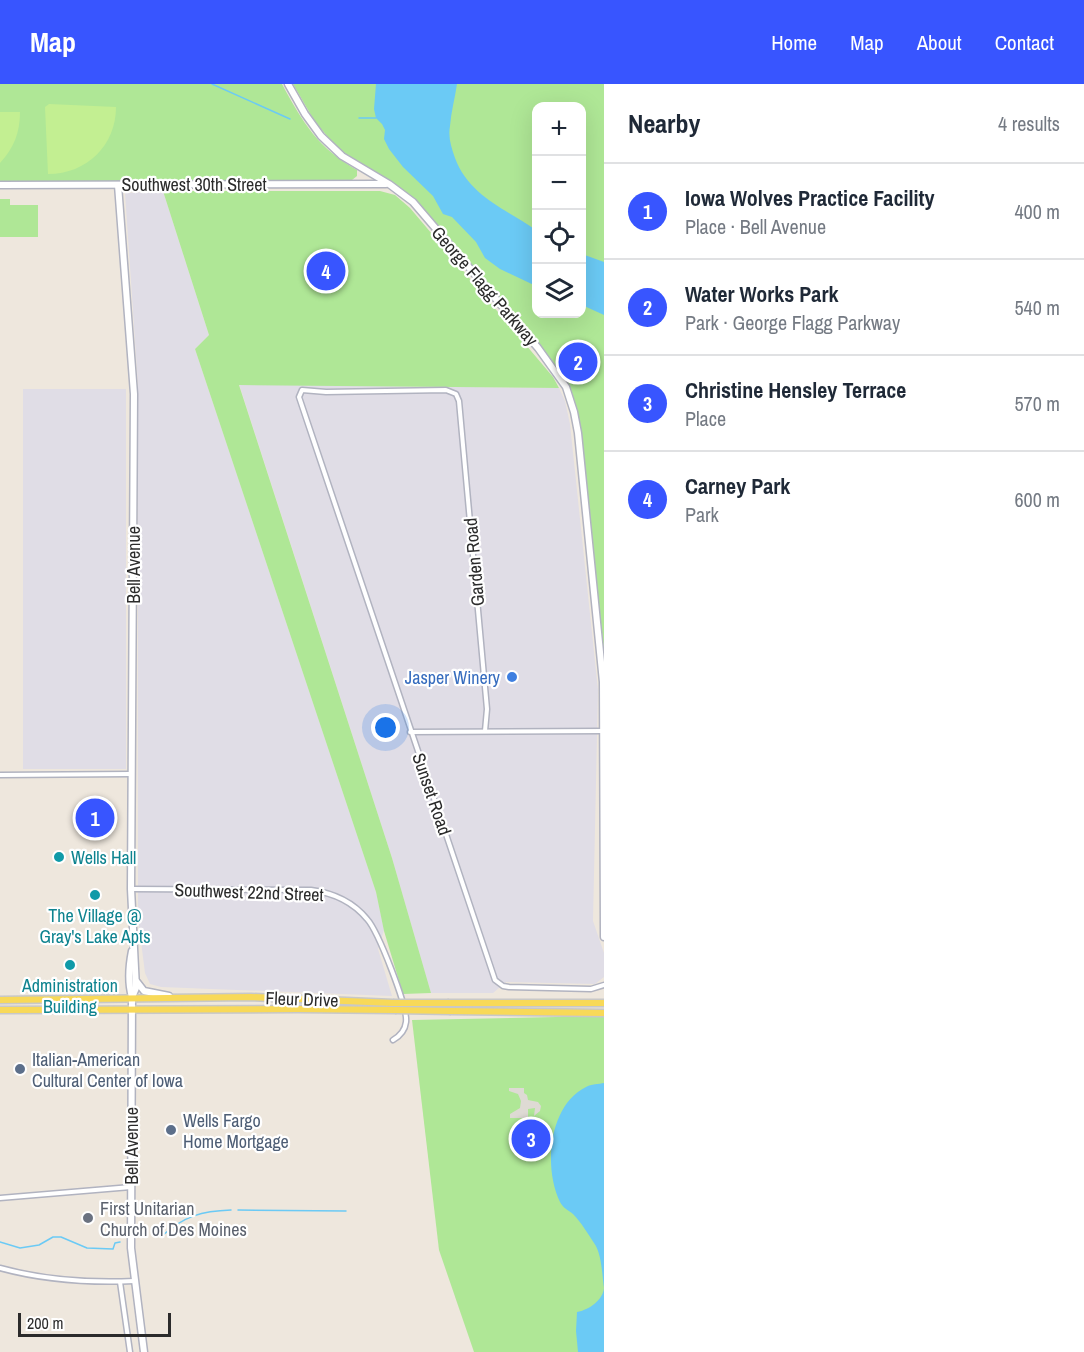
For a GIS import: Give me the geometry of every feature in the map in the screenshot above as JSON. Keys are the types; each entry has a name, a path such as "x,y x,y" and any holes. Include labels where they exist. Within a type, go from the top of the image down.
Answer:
{"main road":[{"name":"Fleur Drive","path":"0,1000 260,998 393,1003 604,1003"},
{"name":"Fleur Drive","path":"0,1010 395,1010 604,1013"}],"street":[{"name":"George Flagg Parkway","path":"288,84 321,136 342,156 389,184 424,214 538,348 569,393 578,433 601,655 604,937"},
{"name":"Southwest 30th Street","path":"0,185 389,184"},
{"name":"Bell Avenue","path":"118,185 134,394 131,889 136,988 132,998"},
{"name":"Garden Road","path":"300,400 300,393 305,389 326,392 446,390 456,394 459,401 487,709 485,731"},
{"name":"Sunset Road","path":"300,400 495,980 509,987 591,988 604,985"},
{"path":"410,732 603,731"},
{"path":"0,775 132,774"},
{"name":"Southwest 22nd Street","path":"131,889 311,890 335,895 350,903 373,926 400,996 406,1023 403,1032 393,1040"},
{"name":"Bell Avenue","path":"133,945 130,962 132,998 131,1248 144,1352"},
{"path":"136,981 140,988 148,993 178,998"},
{"path":"0,1198 131,1187"},
{"path":"0,1268 53,1279 134,1281"},
{"path":"120,1282 130,1352"}],"shaded area":[{"path":"163,191 209,335 195,349 376,892 384,930 378,949 392,996 161,987 150,984 145,973 138,918 138,385 125,193"},
{"path":"239,384 559,388 565,401 570,424 598,690 593,921 604,953 604,977 595,984 506,982 493,993 431,993 392,858"},
{"path":"23,389 126,389 126,769 23,769"},
{"path":"509,1088 524,1088 528,1100 538,1102 541,1106 540,1111 534,1116 535,1108 528,1109 528,1159 526,1159 524,1118 510,1118 510,1114 520,1108 521,1101 518,1094 509,1091"}],"green space":[{"path":"0,84 282,84 313,133 332,153 357,170 357,176 352,180 0,184"},
{"path":"293,84 604,84 604,650 577,412 574,399 560,372 409,195 384,177 341,152 315,122"},
{"path":"49,104 116,107 111,134 97,155 87,163 62,173 48,174 45,107"},
{"path":"0,112 20,112 15,139 9,152 0,163"},
{"path":"163,191 380,191 395,195 410,208 553,377 559,388 239,385 392,858 431,993 403,994 384,931 376,892 195,349 209,335"},
{"path":"0,199 10,199 10,205 38,205 38,237 0,237"},
{"path":"604,1016 604,1352 474,1352 439,1250 412,1020"}],"water":[{"path":"376,84 457,84 449,130 455,158 461,171 479,192 532,227 532,284 500,269 485,258 476,242 452,217 443,214 433,196 403,167 389,149 384,139 385,130 376,118 374,109"},
{"path":"586,255 604,262 604,315 586,307"},
{"path":"604,1083 604,1288 597,1248 579,1221 560,1202 555,1188 551,1155 557,1122 564,1108 586,1087"},
{"path":"604,1288 604,1352 578,1352 577,1312 595,1304"}],"waterway":[{"path":"212,84 290,119"},
{"path":"359,118 376,118"},
{"path":"162,1236 186,1219 211,1212 231,1210"},
{"path":"238,1210 346,1211"},
{"path":"0,1242 20,1248 39,1245 53,1237 61,1237 87,1248 113,1249 115,1243 120,1242"}],"place":[{"name":"Carney Park","path":"326,271"},
{"name":"Water Works Park","path":"578,362"},
{"name":"Jasper Winery","path":"512,677"},
{"name":"Iowa Wolves Practice Facility","path":"95,818"},
{"name":"Wells Hall","path":"59,857"},
{"name":"The Village @ Gray's Lake Apts","path":"95,895"},
{"name":"Administration Building","path":"70,965"},
{"name":"Italian-American Cultural Center of Iowa","path":"20,1069"},
{"name":"Wells Fargo Home Mortgage","path":"171,1130"},
{"name":"Christine Hensley Terrace","path":"531,1139"},
{"name":"First Unitarian Church of Des Moines","path":"88,1218"}]}
